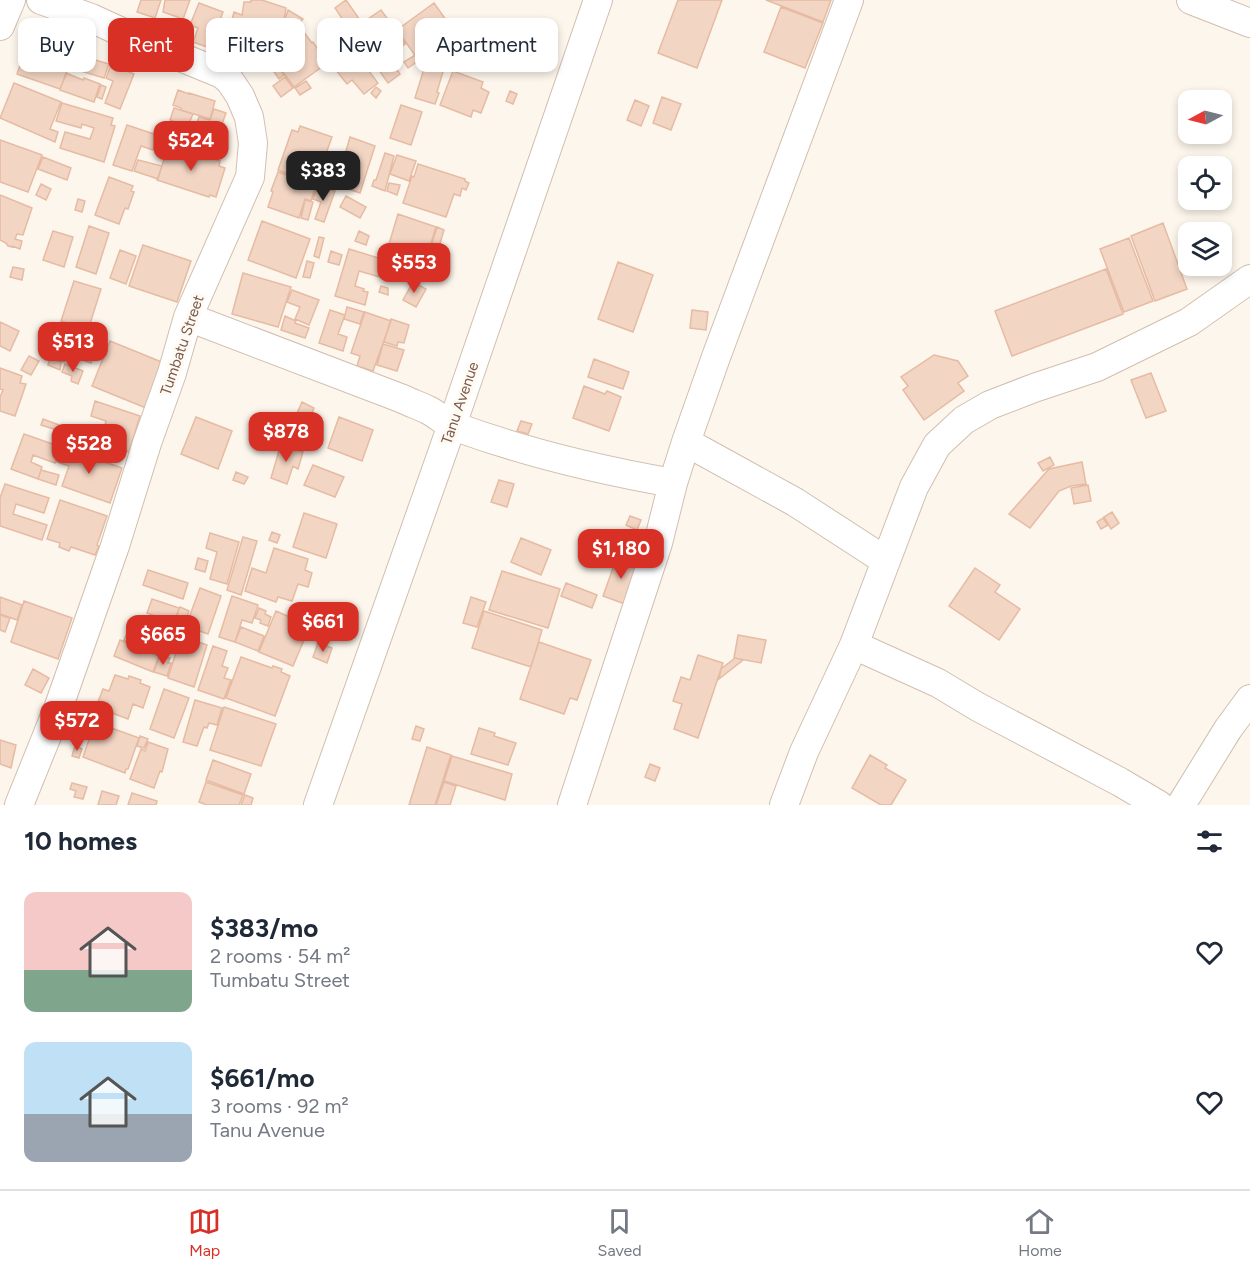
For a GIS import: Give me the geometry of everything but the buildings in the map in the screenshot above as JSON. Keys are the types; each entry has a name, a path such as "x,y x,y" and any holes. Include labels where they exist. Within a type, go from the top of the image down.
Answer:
{"street":[{"path":"0,26 11,0"},
{"name":"Tumbatu Street","path":"19,805 59,706 115,546 188,317 250,177 253,143 245,106 230,81 222,74 91,18 41,0"},
{"name":"Tanu Avenue","path":"318,805 598,0"},
{"path":"572,805 658,543 686,442 849,0"},
{"path":"1191,0 1250,23"},
{"path":"784,805 804,752 854,645 914,487 937,445 964,420 990,405 1097,367 1189,322 1250,279"},
{"path":"188,317 403,399 429,410 452,425 570,463 673,483"},
{"path":"686,442 795,502 886,561"},
{"path":"854,645 938,683 1159,805"},
{"path":"1181,805 1228,729 1250,699"}]}
